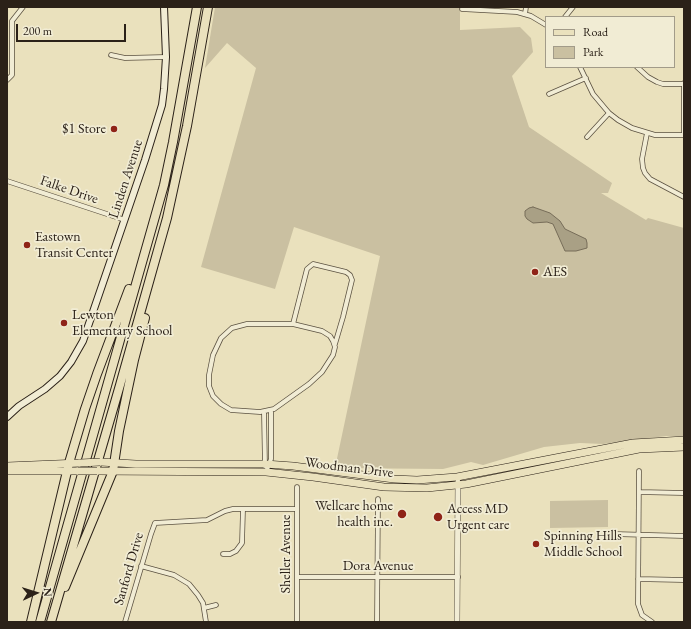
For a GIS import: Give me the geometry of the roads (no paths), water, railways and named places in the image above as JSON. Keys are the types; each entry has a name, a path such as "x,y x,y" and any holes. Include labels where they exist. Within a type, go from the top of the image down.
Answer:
{"highway":[{"path":"40,622 164,185 197,7"},
{"path":"52,622 114,467 119,431 134,360 153,285 194,88 208,7"},
{"path":"52,622 167,218"},
{"path":"31,622 69,467 85,409 97,374 146,250"}],"main road":[{"name":"Linden Avenue","path":"7,417 19,406 53,383 66,369 78,352 92,317 162,105 166,57 164,7"},
{"name":"Woodman Drive","path":"69,467 78,471 98,471 114,467 267,464 394,479 458,481 628,444 684,440"},
{"name":"Woodman Drive","path":"131,467 266,472 400,488 458,481 635,450 650,448 684,448"},
{"name":"Woodman Drive","path":"8,467 69,467 80,463 100,462 114,467"}],"street":[{"path":"7,25 23,7"},
{"path":"525,14 526,7"},
{"path":"566,16 573,7"},
{"path":"462,9 485,8 510,11 525,14 545,24"},
{"path":"8,80 12,75 12,21"},
{"path":"111,55 125,58 166,57"},
{"path":"581,68 598,100 609,113 625,124 647,133 684,135 684,83 668,84 657,82 648,77 638,68"},
{"path":"549,94 586,78"},
{"path":"587,137 609,113"},
{"path":"647,133 642,159 645,173 650,179 684,198"},
{"name":"Falke Drive","path":"7,181 125,220"},
{"path":"293,324 307,269 312,264 346,272 350,275 352,280 333,355 318,375 295,395 271,410 264,412 231,410 216,400 211,391 209,382 213,354 225,333 237,326 247,324 293,324 326,333 332,338 335,344"},
{"path":"267,464 271,459 271,410"},
{"path":"264,412 267,464 266,472"},
{"path":"639,471 638,604 640,612 646,619 652,622"},
{"path":"458,481 458,622"},
{"name":"Sheller Avenue","path":"296,622 297,487"},
{"path":"639,492 684,493"},
{"path":"377,622 378,499"},
{"path":"223,554 230,554 236,551 242,543 243,509"},
{"name":"Sanford Drive","path":"126,622 141,566 155,523 202,521 212,519 229,510 297,509"},
{"path":"614,534 684,536"},
{"path":"141,566 174,576 184,581 198,595 204,608 206,622"},
{"name":"Dora Avenue","path":"297,578 458,577"},
{"path":"638,579 684,580"},
{"path":"204,608 216,605"}],"place":[{"name":"$1 Store","path":"114,129"},
{"name":"Eastown Transit Center","path":"27,245"},
{"name":"AES","path":"535,272"},
{"name":"Lewton Elementary School","path":"64,323"},
{"name":"Wellcare home health inc.","path":"402,514"},
{"name":"Access MD Urgent care","path":"438,517"},
{"name":"Spinning Hills Middle School","path":"536,544"}]}
